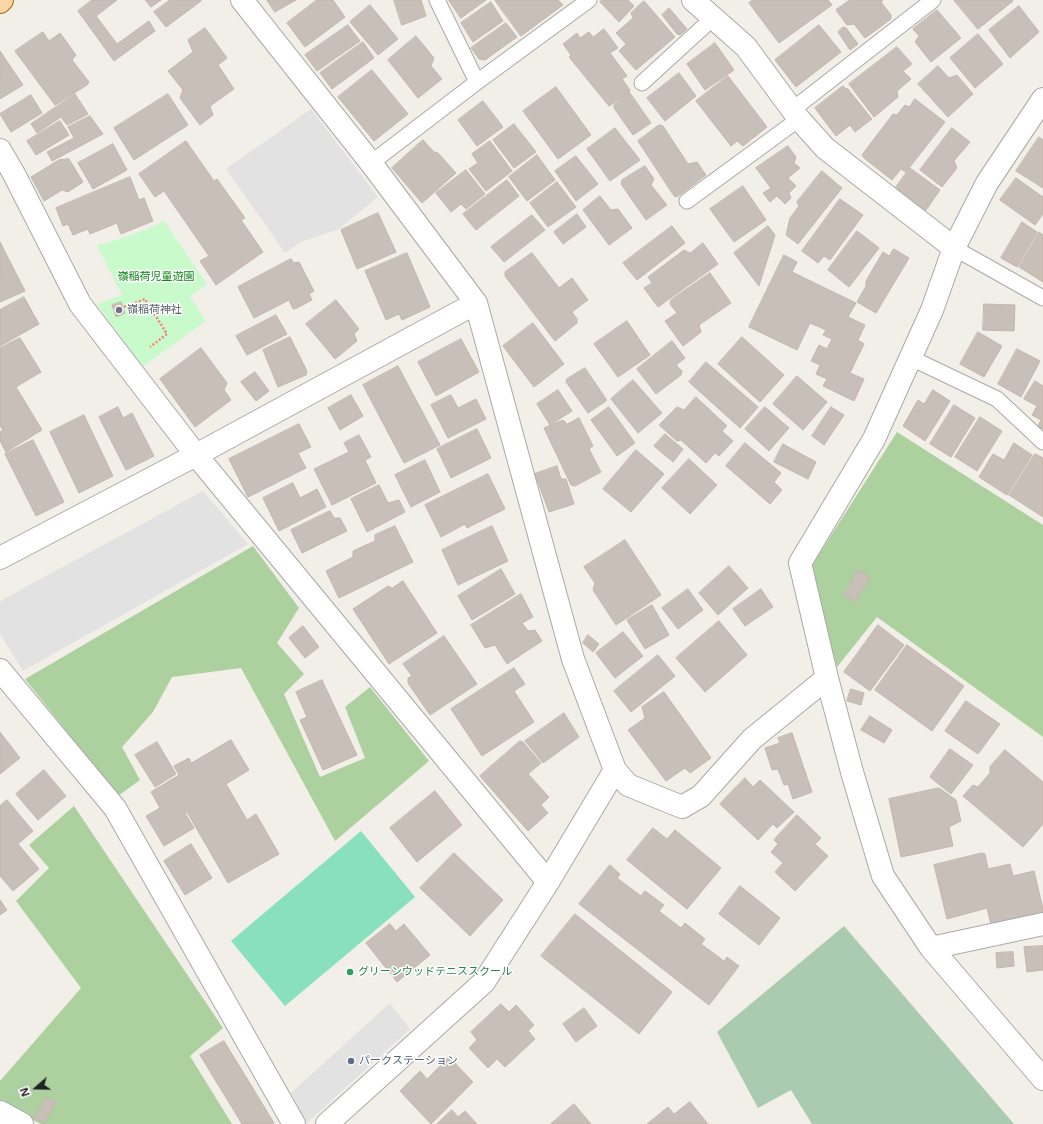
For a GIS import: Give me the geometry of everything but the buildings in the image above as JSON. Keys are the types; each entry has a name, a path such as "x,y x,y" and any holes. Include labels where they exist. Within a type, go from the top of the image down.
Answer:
{"street":[{"path":"242,0 371,163 476,302 573,659 615,770 628,785 682,807 701,796 752,739 827,678"},
{"path":"693,0 746,47 796,114 825,148 954,248"},
{"path":"1043,99 987,182 954,248 932,310 874,438 800,563 827,678 852,772 883,876 931,948 1043,1079"},
{"path":"0,150 14,174 80,304 196,455 548,882"},
{"path":"0,558 196,455 476,302"},
{"path":"0,670 115,808 294,1124"},
{"path":"326,1124 484,982 548,882 615,770"},
{"path":"931,948 1043,924"},
{"path":"0,1112 22,1124"}],"lane":[{"path":"437,0 477,82"},
{"path":"371,163 477,82 589,0"},
{"path":"686,201 796,114 933,0"},
{"path":"642,83 713,18"},
{"path":"954,248 1043,298"},
{"path":"911,358 997,398 1043,442"}],"path":[{"path":"124,307 144,299 167,334 150,348"}],"green space":[{"name":"嶺稲荷児童遊園","path":"164,221 207,284 190,297 206,321 142,367 97,304 122,295 97,245 132,235"},
{"path":"897,432 1043,525 1043,737 877,617 837,667 809,570"},
{"path":"253,546 299,608 277,643 304,674 284,694 320,777 365,758 345,707 370,687 429,761 335,841 241,668 172,677 153,712 122,747 140,780 118,796 25,679"},
{"path":"74,806 223,1028 190,1056 232,1124 41,1124 0,1104 0,1081 81,988 16,901 49,868 29,845"},
{"path":"361,831 415,897 285,1006 231,941"},
{"path":"844,926 1014,1124 812,1124 791,1090 758,1108 717,1032"}],"shaded area":[{"path":"311,109 378,197 339,229 301,242 285,253 226,169"},
{"path":"203,491 248,544 23,671 0,634 0,601"},
{"name":"パークステーション","path":"390,1003 410,1029 307,1123 291,1093"}],"place":[{"name":"嶺稲荷神社","path":"119,310"},
{"name":"グリーンウッドテニススクール","path":"350,972"},
{"name":"パークステーション","path":"351,1061"}]}
